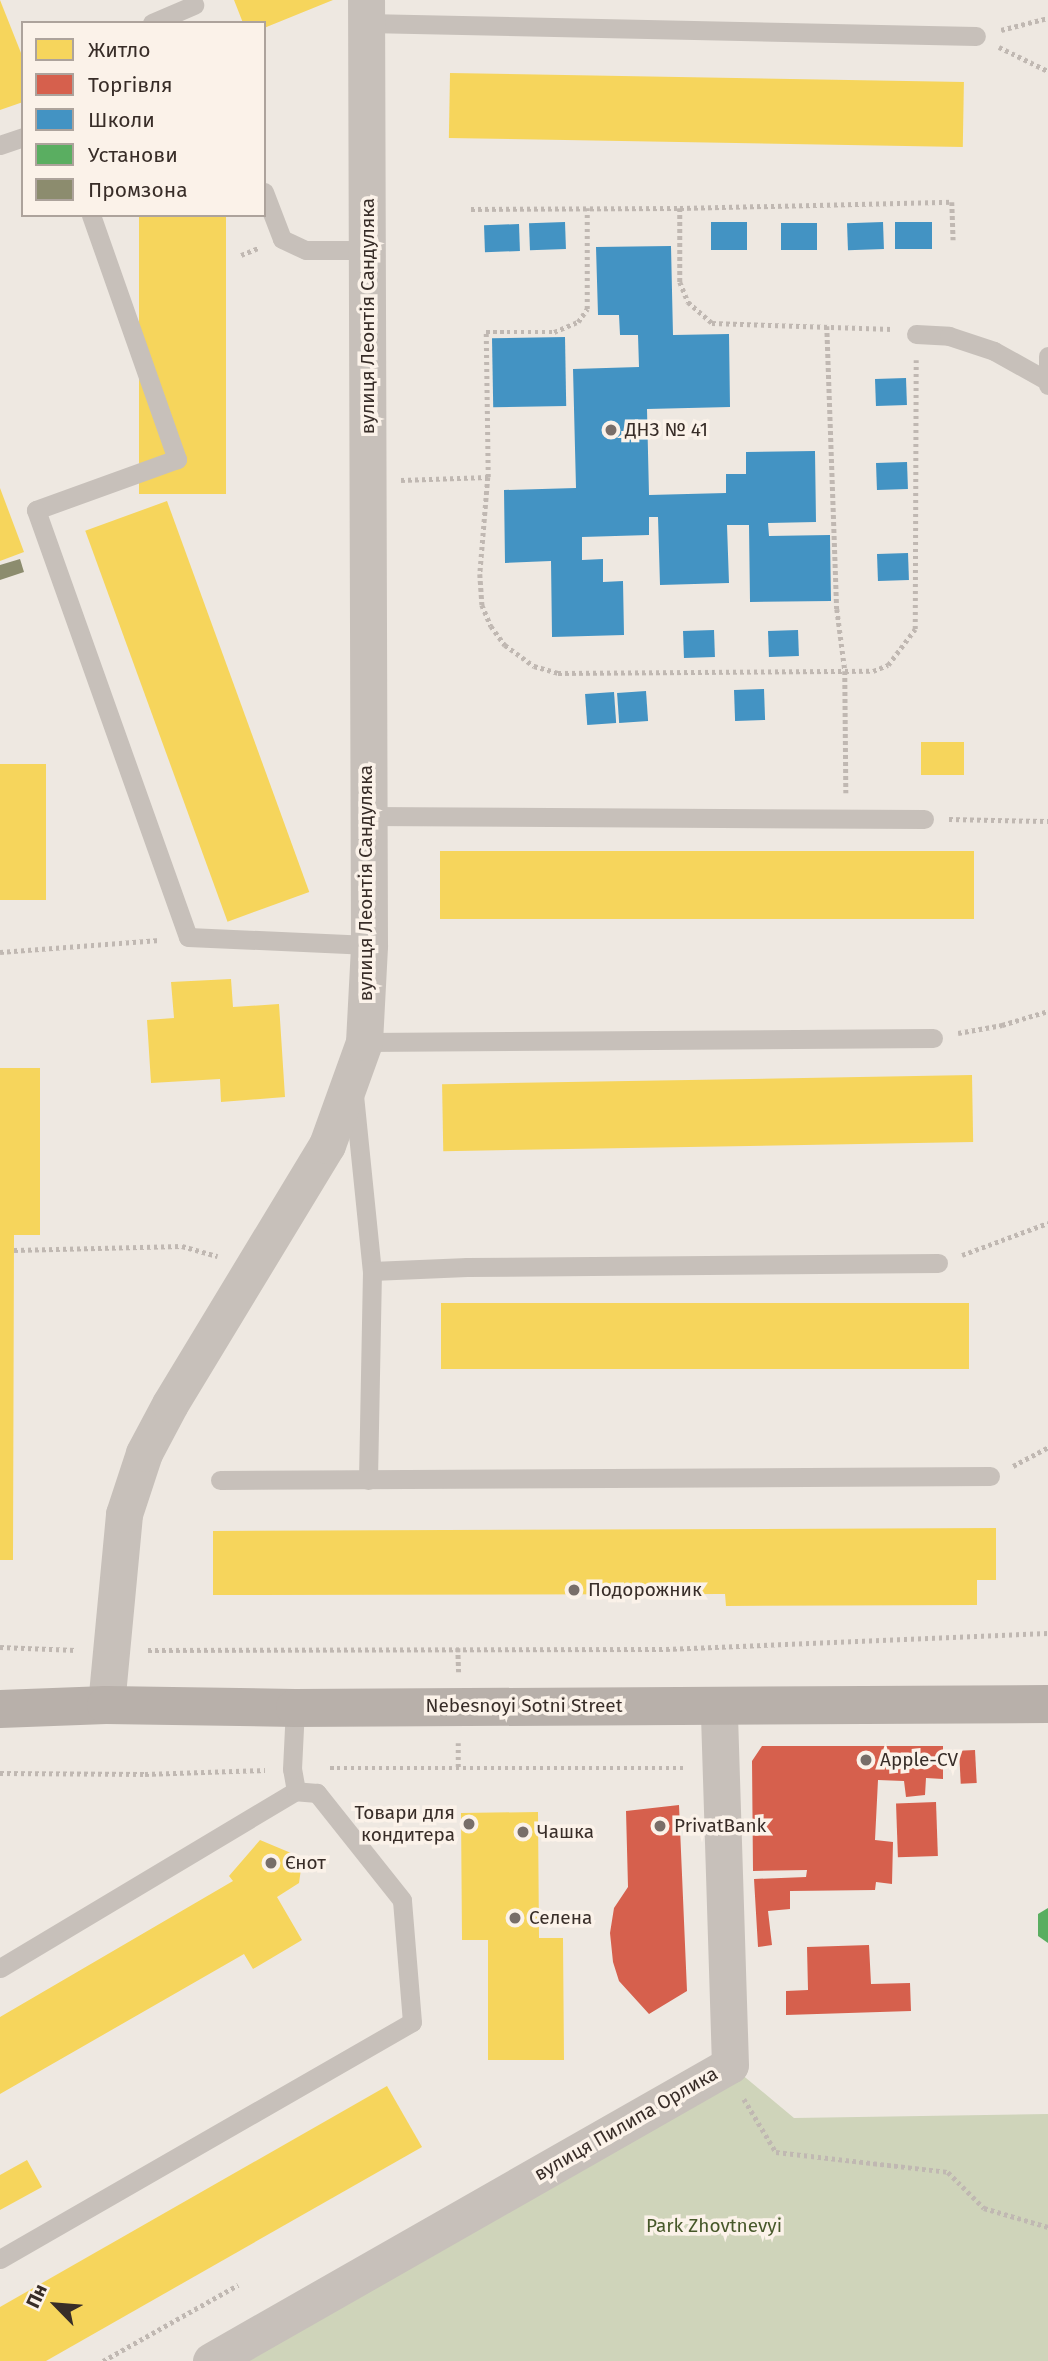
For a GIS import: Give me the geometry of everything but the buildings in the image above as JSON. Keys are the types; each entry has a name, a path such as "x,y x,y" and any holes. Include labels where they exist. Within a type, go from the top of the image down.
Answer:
{"street":[{"name":"вулиця Леонтія Сандуляка","path":"106,1705 124,1514 144,1453 170,1404 327,1145 364,1042 369,946 366,11"},
{"name":"Nebesnoyi Sotni Street","path":"0,1709 106,1705 295,1708 1048,1704"},
{"name":"вулиця Пилипа Орлика","path":"211,2361 730,2064 719,1706"}],"lane":[{"path":"158,21 196,9"},
{"path":"366,11 976,36"},
{"path":"0,145 21,137"},
{"path":"266,197 282,239 306,250 368,250"},
{"path":"92,217 177,459 36,510 188,937 369,946"},
{"path":"916,334 949,336 994,351 1047,382 1048,356"},
{"path":"368,816 924,819"},
{"path":"364,1042 933,1038"},
{"path":"352,1080 372,1272 368,1480"},
{"path":"372,1272 467,1267 938,1264"},
{"path":"220,1480 990,1476"},
{"path":"295,1708 292,1769 296,1791"},
{"path":"0,1968 296,1791 317,1793 402,1900 412,2022 0,2259"}],"path":[{"path":"976,36 1048,18"},
{"path":"976,36 1048,71"},
{"path":"471,209 952,202 953,240"},
{"path":"587,208 587,309 578,322 554,332 486,332 488,477 480,574 481,605 491,626 505,645 534,666 558,673 845,671 873,670 888,665 915,629 916,334 882,327 712,323 699,315 688,302 680,282 680,208"},
{"path":"827,326 837,609 845,671 846,818"},
{"path":"369,482 488,477"},
{"path":"924,819 1048,821"},
{"path":"0,951 188,937"},
{"path":"933,1038 1003,1025 1048,1011"},
{"path":"938,1264 1048,1223"},
{"path":"14,1250 182,1246 204,1250 251,1270"},
{"path":"990,1476 1048,1447"},
{"path":"0,1647 110,1651 666,1649 1048,1633"},
{"path":"0,1773 145,1774 292,1769 722,1766"},
{"path":"743,2098 776,2152 948,2172 984,2208 1048,2227"},
{"path":"103,2361 237,2285"}],"green space":[{"name":"Park Zhovtnevyi","path":"728,2063 794,2118 1048,2114 1048,2361 207,2361"}],"place":[{"name":"ДНЗ № 41","path":"611,430"},
{"name":"Подорожник","path":"574,1590"},
{"name":"Apple-CV","path":"866,1760"},
{"name":"Товари для кондитера","path":"469,1824"},
{"name":"PrivatBank","path":"660,1826"},
{"name":"Чашка","path":"523,1832"},
{"name":"Єнот","path":"271,1863"},
{"name":"Селена","path":"515,1918"}]}
